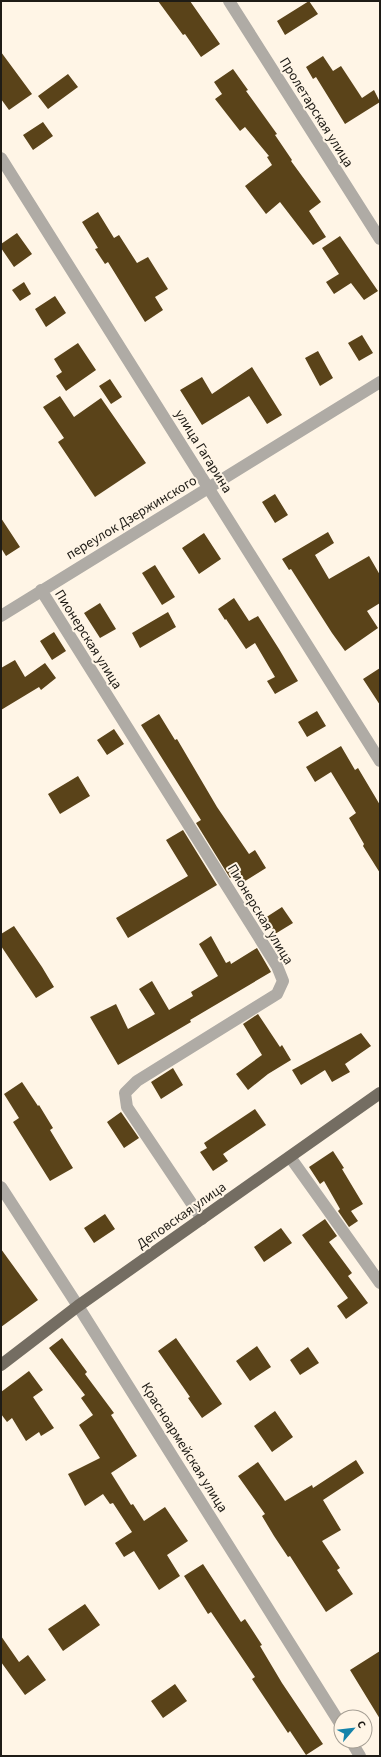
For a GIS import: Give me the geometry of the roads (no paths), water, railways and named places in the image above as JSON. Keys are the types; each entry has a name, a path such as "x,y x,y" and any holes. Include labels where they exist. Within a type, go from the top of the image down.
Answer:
{"main road":[{"name":"Деповская улица","path":"1,1365 78,1306 380,1093"}],"street":[{"name":"Пролетарская улица","path":"229,1 380,239"},
{"name":"улица Гагарина","path":"1,158 380,761"},
{"name":"переулок Дзержинского","path":"1,616 380,382"},
{"name":"Пионерская улица","path":"41,590 277,966 283,982 277,994 137,1081 125,1092 127,1107 202,1220"},
{"path":"290,1157 380,1283"},
{"name":"Красноармейская улица","path":"1,1187 78,1306 333,1712"}]}
